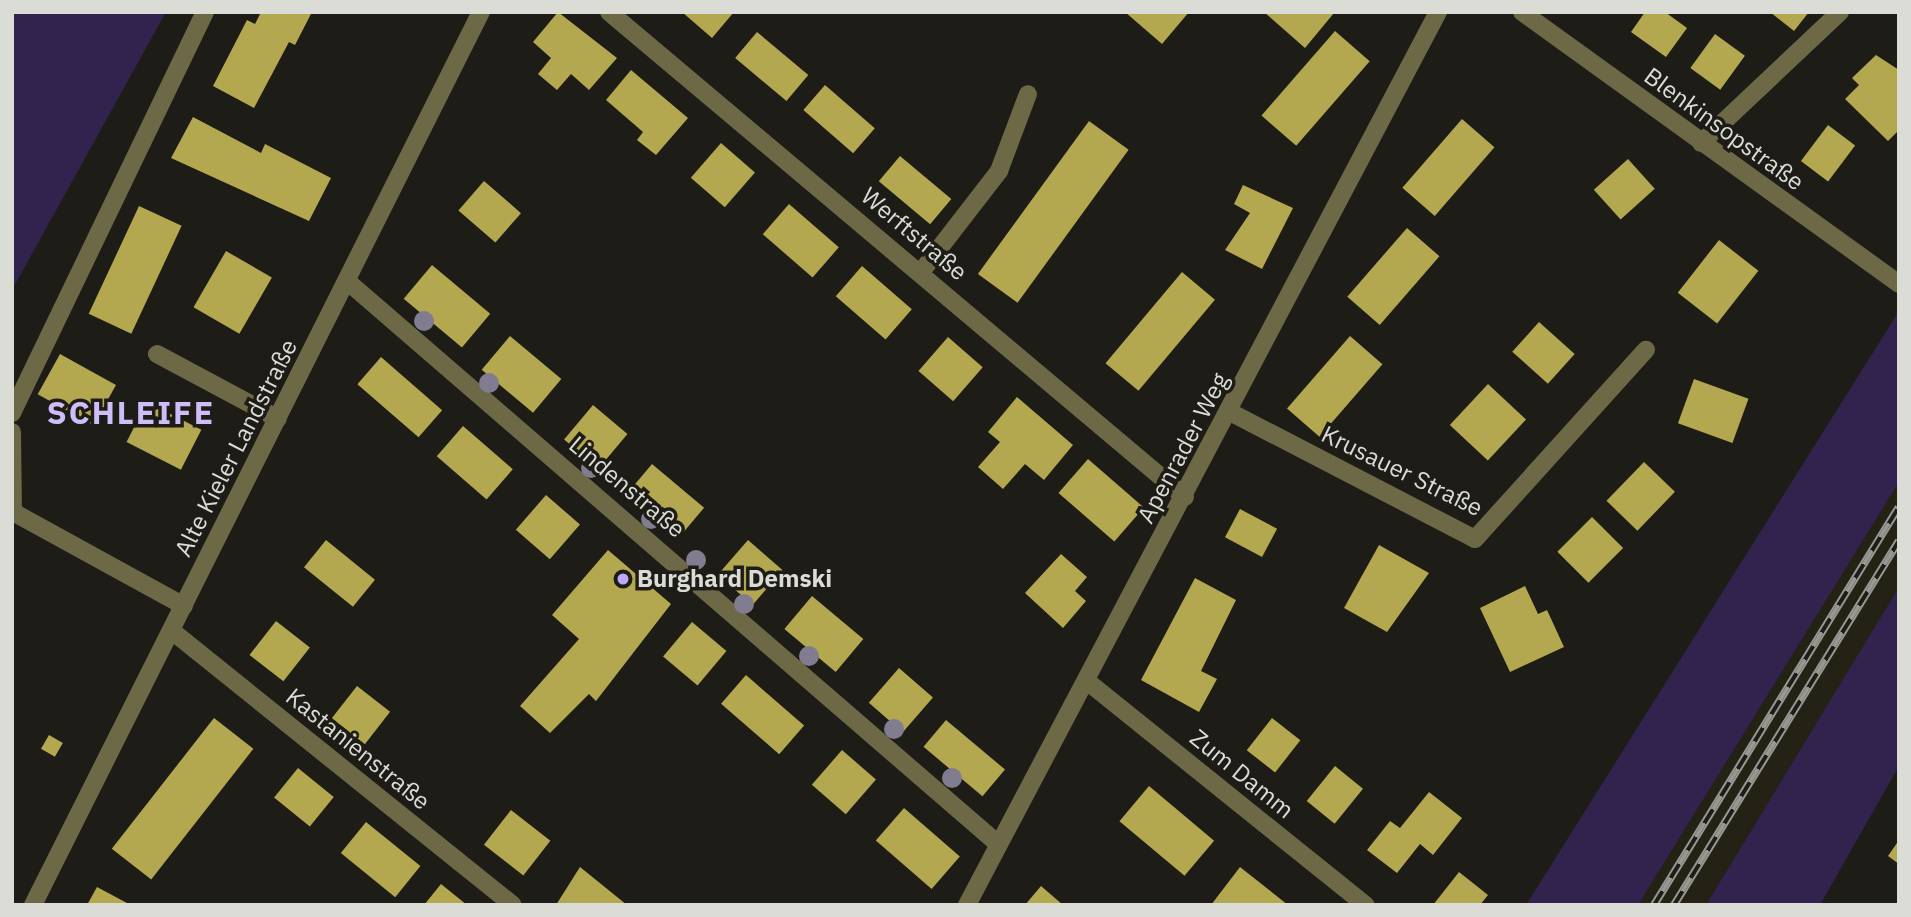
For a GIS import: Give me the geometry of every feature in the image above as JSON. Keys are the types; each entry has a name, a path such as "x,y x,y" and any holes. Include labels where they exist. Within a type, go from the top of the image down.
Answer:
{"street":[{"path":"12,413 19,371 205,12"},
{"name":"Alte Kieler Landstraße","path":"33,905 173,631 481,12"},
{"name":"Werftstraße","path":"609,12 1185,497"},
{"name":"Apenrader Weg","path":"967,905 1088,682 1438,12"},
{"name":"Blenkinsopstraße","path":"1522,12 1899,284"},
{"path":"1702,142 1840,12"},
{"path":"921,272 999,171 1028,94"},
{"name":"Lindenstraße","path":"348,281 998,844"},
{"name":"Krusauer Straße","path":"1230,412 1475,540 1646,350"},
{"path":"157,354 278,419"},
{"path":"12,432 13,512 184,606"},
{"name":"Kastanienstraße","path":"173,631 513,905"},
{"name":"Zum Damm","path":"1088,682 1365,905"}],"shaded area":[{"path":"12,12 166,12 12,290"},
{"path":"1899,311 1899,482 1638,905 1526,905"},
{"path":"1899,482 1899,587 1706,905 1638,905"},
{"path":"1899,587 1899,766 1820,905 1706,905"}],"building":[{"path":"261,12 312,12 295,45 289,42 254,108 213,86 247,20 255,24"},
{"path":"558,12 617,58 589,90 571,74 557,90 538,74 551,58 533,42"},
{"path":"682,12 734,12 712,38"},
{"path":"1125,12 1189,12 1162,44"},
{"path":"1264,12 1333,12 1334,13 1305,48"},
{"path":"1645,12 1665,12 1687,28 1666,57 1631,32"},
{"path":"1770,12 1809,12 1794,31"},
{"path":"1335,31 1370,61 1296,146 1262,116"},
{"path":"757,32 808,75 786,101 735,58"},
{"path":"1715,34 1745,56 1720,90 1690,68"},
{"path":"1876,55 1899,70 1899,130 1888,141 1845,99 1859,85 1852,78"},
{"path":"631,70 688,118 656,155 637,140 643,132 606,100"},
{"path":"825,85 875,128 853,153 803,110"},
{"path":"193,117 261,153 265,144 331,178 309,221 171,158"},
{"path":"1462,119 1494,147 1435,216 1402,188"},
{"path":"1089,121 1129,150 1018,303 978,274"},
{"path":"1828,125 1855,145 1828,181 1801,161"},
{"path":"721,143 755,173 725,207 691,178"},
{"path":"900,156 951,199 930,224 879,181"},
{"path":"1628,159 1655,189 1621,220 1594,190"},
{"path":"484,181 521,213 495,243 458,210"},
{"path":"1243,185 1293,208 1262,269 1225,250 1250,213 1234,204"},
{"path":"789,204 839,247 813,277 763,234"},
{"path":"139,206 182,226 131,334 89,314"},
{"path":"1407,228 1439,256 1380,325 1347,297"},
{"path":"1719,240 1758,271 1717,324 1678,293"},
{"path":"226,251 272,278 239,334 194,307"},
{"path":"432,265 490,314 462,348 404,299"},
{"path":"862,266 912,309 886,339 836,296"},
{"path":"1182,272 1215,300 1138,391 1106,363"},
{"path":"1539,322 1575,354 1548,384 1512,352"},
{"path":"510,336 561,379 533,413 482,370"},
{"path":"1350,336 1382,364 1319,437 1287,408"},
{"path":"948,337 983,367 953,401 918,371"},
{"path":"60,354 116,385 94,425 38,394"},
{"path":"381,357 442,410 419,437 357,384"},
{"path":"1694,379 1749,399 1732,443 1678,423"},
{"path":"1488,384 1526,419 1488,460 1450,425"},
{"path":"1017,397 1073,445 1044,480 1025,464 1003,489 978,467 1000,442 988,432"},
{"path":"147,402 201,430 181,470 127,442"},
{"path":"593,405 627,434 599,468 564,439"},
{"path":"463,426 513,469 487,499 437,456"},
{"path":"1088,459 1144,508 1114,542 1058,493"},
{"path":"1644,462 1675,492 1637,531 1606,501"},
{"path":"652,464 704,508 680,536 628,492"},
{"path":"546,495 580,525 550,559 516,530"},
{"path":"1240,509 1277,529 1262,557 1225,537"},
{"path":"1592,517 1623,548 1588,583 1557,552"},
{"path":"326,540 375,580 353,607 304,567"},
{"path":"748,540 783,570 753,605 718,575"},
{"path":"1379,545 1429,573 1387,632 1344,608"},
{"path":"608,550 671,604 596,701 589,694 550,733 520,706 579,639 552,615"},
{"path":"1061,554 1087,577 1075,591 1086,601 1063,628 1025,593"},
{"path":"1195,578 1236,600 1201,671 1217,679 1199,712 1141,680"},
{"path":"1525,586 1538,614 1547,610 1564,647 1510,672 1480,608"},
{"path":"812,596 863,639 836,672 784,629"},
{"path":"276,621 310,647 283,681 250,655"},
{"path":"692,622 726,651 698,685 663,656"},
{"path":"899,668 933,698 903,732 869,703"},
{"path":"746,675 804,726 779,754 721,704"},
{"path":"357,686 390,712 365,744 332,718"},
{"path":"214,718 253,749 151,880 112,849"},
{"path":"1272,718 1300,740 1275,772 1247,750"},
{"path":"946,720 1005,769 982,796 924,747"},
{"path":"49,735 63,743 55,757 41,749"},
{"path":"842,750 876,780 846,814 812,785"},
{"path":"1335,766 1363,789 1335,824 1307,801"},
{"path":"298,768 334,797 310,826 274,798"},
{"path":"1149,786 1214,841 1185,876 1119,821"},
{"path":"1429,792 1462,818 1433,855 1420,844 1397,873 1367,850 1390,821 1400,828"},
{"path":"904,808 960,857 932,889 876,840"},
{"path":"511,810 550,841 523,875 484,845"},
{"path":"366,822 420,866 395,897 341,853"},
{"path":"1899,840 1899,864 1888,856"},
{"path":"580,867 627,905 556,905"},
{"path":"1240,867 1288,905 1211,905"},
{"path":"1459,872 1488,895 1480,905 1433,905"},
{"path":"441,884 467,905 424,905"},
{"path":"1041,886 1063,905 1025,905"},
{"path":"97,887 127,903 126,905 87,905"}],"railway":[{"path":"1654,905 1899,507"},
{"path":"1674,905 1899,541"}],"place":[{"name":"Burghard Demski","path":"623,579"}],"district":[{"name":"SCHLEIFE","path":"131,412"}]}
